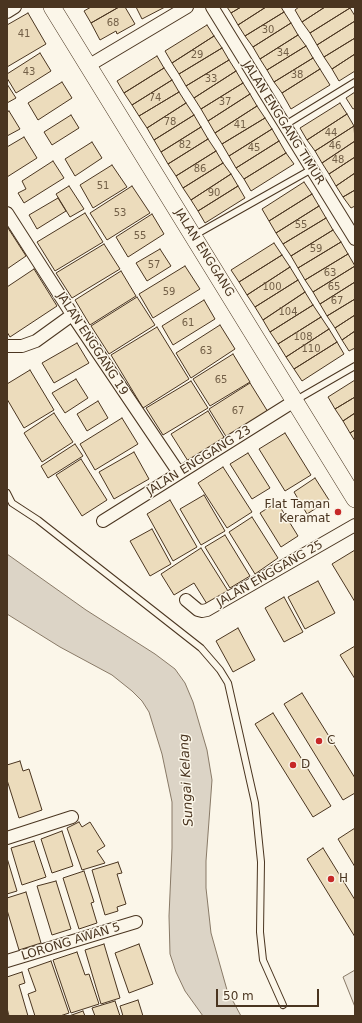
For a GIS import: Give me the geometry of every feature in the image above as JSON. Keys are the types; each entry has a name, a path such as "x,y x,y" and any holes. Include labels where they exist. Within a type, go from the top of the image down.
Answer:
{"main road":[{"name":"JALAN ENGGANG","path":"52,7 296,400 355,499"}],"street":[{"path":"7,12 15,7"},
{"path":"88,66 187,7"},
{"name":"JALAN ENGGANG TIMUR","path":"212,7 355,239"},
{"name":"JALAN ENGGANG 19","path":"7,213 72,315 179,473"},
{"path":"7,346 22,346 36,341 72,315"},
{"name":"JALAN ENGGANG 23","path":"103,521 296,400"},
{"name":"JALAN ENGGANG 25","path":"186,600 198,610 207,610 355,525"},
{"path":"7,838 72,817"},
{"name":"LORONG AWAN 5","path":"7,962 136,922"}],"lane":[{"path":"285,126 355,82"},
{"path":"193,236 312,169"},
{"path":"296,400 355,366"},
{"path":"7,493 12,503 38,520 202,648 220,670 228,683 255,803 261,862 260,932 263,960 283,1005"}],"shaded area":[{"path":"355,970 355,1007 343,977"}],"water":[{"name":"Sungai Kelang","path":"7,554 86,610 155,654 175,669 185,683 193,702 207,750 212,780 206,861 206,888 211,933 227,990 241,1016 203,1016 185,991 176,972 170,954 169,916 172,848 172,802 162,754 149,712 142,701 132,691 112,675 60,647 7,614"}],"building":[{"path":"91,7 119,7 91,23 84,11"},
{"path":"119,7 125,7 135,24 117,34 116,31 100,40 91,23"},
{"path":"136,7 165,7 142,19"},
{"path":"227,7 241,7 231,13"},
{"path":"241,7 266,7 238,25 231,13"},
{"path":"266,7 281,7 284,12 245,36 238,25"},
{"path":"299,7 325,7 302,22 295,10"},
{"path":"325,7 350,8 310,33 302,22"},
{"path":"350,8 355,16 355,21 317,45 310,33"},
{"path":"284,12 291,23 253,47 245,36"},
{"path":"28,13 46,44 7,67 7,25"},
{"path":"355,21 355,38 324,57 317,45"},
{"path":"291,23 298,35 260,59 253,47"},
{"path":"207,25 214,36 172,63 165,51"},
{"path":"298,35 306,46 267,70 260,59"},
{"path":"214,36 222,48 179,74 172,63"},
{"path":"355,38 355,54 332,69 324,57"},
{"path":"306,46 313,58 274,82 267,70"},
{"path":"222,48 229,60 186,86 179,74"},
{"path":"40,53 51,71 16,93 7,78 7,74"},
{"path":"355,54 355,71 339,81 332,69"},
{"path":"157,56 164,68 124,93 117,81"},
{"path":"313,58 320,69 282,93 274,82"},
{"path":"229,60 236,71 194,98 186,86"},
{"path":"164,68 172,80 132,105 124,93"},
{"path":"320,69 330,85 291,109 282,93"},
{"path":"236,71 243,83 201,109 194,98"},
{"path":"172,80 179,92 139,116 132,105"},
{"path":"62,82 72,98 38,120 28,103"},
{"path":"243,83 250,94 208,121 201,109"},
{"path":"7,84 16,98 7,103"},
{"path":"179,92 186,103 147,128 139,116"},
{"path":"355,92 355,108 353,109 346,98"},
{"path":"250,94 257,106 215,133 208,121"},
{"path":"186,103 194,115 154,140 147,128"},
{"path":"340,103 347,114 307,140 300,128"},
{"path":"257,106 265,118 222,144 215,133"},
{"path":"9,111 20,129 7,136 7,112"},
{"path":"347,114 354,126 315,151 307,140"},
{"path":"71,115 79,128 52,145 44,132"},
{"path":"194,115 201,127 161,152 154,140"},
{"path":"265,118 272,129 229,156 222,144"},
{"path":"354,126 355,141 322,163 315,151"},
{"path":"201,127 208,139 168,164 161,152"},
{"path":"272,129 279,141 236,168 229,156"},
{"path":"24,137 37,158 7,177 7,147"},
{"path":"208,139 216,151 176,176 168,164"},
{"path":"279,141 286,153 244,179 236,168"},
{"path":"355,141 355,157 329,174 322,163"},
{"path":"92,142 102,158 75,176 65,159"},
{"path":"216,151 223,163 183,188 176,176"},
{"path":"286,153 294,164 251,191 244,179"},
{"path":"355,157 355,173 336,186 329,174"},
{"path":"53,161 64,178 24,203 18,193 26,189 22,181"},
{"path":"223,163 231,174 191,200 183,188"},
{"path":"112,165 127,187 93,208 80,185"},
{"path":"355,173 355,190 343,197 336,186"},
{"path":"231,174 238,186 198,211 191,200"},
{"path":"304,182 312,194 269,221 262,209"},
{"path":"69,186 84,209 70,217 56,194"},
{"path":"132,186 150,213 107,240 90,213"},
{"path":"238,186 245,198 205,223 198,211"},
{"path":"355,190 355,206 351,208 343,197"},
{"path":"312,194 319,206 276,233 269,221"},
{"path":"58,198 66,211 37,229 29,215"},
{"path":"319,206 326,218 283,244 276,233"},
{"path":"85,213 103,242 55,271 37,242"},
{"path":"152,214 164,234 128,257 116,237"},
{"path":"326,218 333,230 291,256 283,244"},
{"path":"8,228 26,256 7,269 7,229"},
{"path":"333,230 341,242 298,268 291,256"},
{"path":"341,242 348,254 305,280 298,268"},
{"path":"274,243 282,255 239,282 231,270"},
{"path":"104,244 120,269 72,298 56,273"},
{"path":"160,249 171,266 147,281 136,263"},
{"path":"348,254 355,266 313,292 305,280"},
{"path":"282,255 290,267 247,295 239,282"},
{"path":"185,266 200,289 153,318 139,294"},
{"path":"355,266 355,282 320,304 313,292"},
{"path":"290,267 298,280 255,307 247,295"},
{"path":"34,269 57,306 10,337 7,332 7,287"},
{"path":"121,271 136,296 90,325 75,300"},
{"path":"298,280 305,292 263,320 255,307"},
{"path":"355,282 355,299 327,316 320,304"},
{"path":"305,292 313,305 270,332 263,320"},
{"path":"137,297 155,325 109,354 91,326"},
{"path":"355,299 355,315 335,328 327,316"},
{"path":"204,300 215,319 173,345 162,326"},
{"path":"313,305 321,317 278,344 270,332"},
{"path":"355,315 355,331 342,340 335,328"},
{"path":"321,317 329,329 286,357 278,344"},
{"path":"220,325 235,349 191,378 176,353"},
{"path":"157,327 189,379 143,408 111,355"},
{"path":"329,329 337,342 294,369 286,357"},
{"path":"355,331 355,348 349,351 342,340"},
{"path":"337,342 344,354 302,381 294,369"},
{"path":"77,343 89,363 54,383 42,363"},
{"path":"233,354 250,382 210,406 193,379"},
{"path":"30,370 54,410 24,428 7,399 7,384"},
{"path":"76,379 88,398 65,413 52,393"},
{"path":"355,380 355,397 335,409 328,397"},
{"path":"191,381 208,408 163,435 146,408"},
{"path":"250,383 268,412 227,438 209,409"},
{"path":"355,397 355,413 343,421 335,409"},
{"path":"98,401 108,418 87,431 77,414"},
{"path":"208,411 225,439 188,461 171,434"},
{"path":"54,413 73,442 42,462 24,433"},
{"path":"355,413 355,430 350,433 343,421"},
{"path":"122,418 138,444 95,470 80,444"},
{"path":"355,430 355,441 350,433"},
{"path":"285,433 311,475 285,491 259,449"},
{"path":"75,444 83,456 48,478 41,466"},
{"path":"134,452 149,479 114,499 99,472"},
{"path":"248,453 270,488 252,499 230,464"},
{"path":"81,459 107,500 82,516 56,475"},
{"path":"223,467 252,512 227,528 198,483"},
{"path":"315,478 329,500 307,514 294,492"},
{"path":"204,495 225,531 201,545 180,509"},
{"path":"170,500 197,547 173,561 147,514"},
{"path":"277,502 298,536 281,547 260,513"},
{"path":"252,517 278,558 255,574 229,532"},
{"path":"152,529 171,564 150,576 130,541"},
{"path":"225,535 250,576 230,588 205,547"},
{"path":"201,548 228,591 207,604 194,583 174,595 161,574"},
{"path":"355,550 355,602 332,564"},
{"path":"318,581 335,613 305,629 288,597"},
{"path":"284,597 303,632 284,642 265,608"},
{"path":"238,628 255,660 233,672 216,641"},
{"path":"355,646 355,679 340,655"},
{"name":"C","path":"302,693 355,778 355,793 343,800 284,704"},
{"name":"D","path":"273,713 331,806 313,817 255,724"},
{"path":"20,761 23,771 29,769 42,810 19,818 7,780 7,765"},
{"path":"79,822 82,827 90,822 105,846 97,851 105,863 82,870 67,828"},
{"path":"355,828 355,867 338,839"},
{"path":"62,831 73,866 52,873 41,839"},
{"path":"34,841 46,877 22,885 11,848"},
{"name":"H","path":"323,848 355,900 355,937 307,859"},
{"path":"7,858 17,891 7,894"},
{"path":"118,862 122,873 117,874 126,904 117,907 118,911 105,915 92,870"},
{"path":"84,871 94,902 91,903 97,923 79,929 63,878"},
{"path":"56,881 71,929 52,935 37,886"},
{"path":"26,892 41,943 19,950 7,910 7,898"},
{"path":"104,944 120,998 101,1004 85,950"},
{"path":"139,944 153,984 129,993 115,953"},
{"path":"77,952 85,975 89,974 99,1004 71,1013 53,960"},
{"path":"51,961 69,1013 60,1016 35,1016 28,994 36,991 28,969"},
{"path":"22,972 25,983 19,985 28,1016 9,1016 7,1008 7,977"},
{"path":"138,1000 143,1016 123,1016 120,1006"},
{"path":"115,1001 120,1016 95,1016 92,1008"},
{"path":"83,1011 85,1016 69,1016"}],"place":[{"name":"Flat Taman Keramat","path":"338,512"},
{"name":"C","path":"319,741"},
{"name":"D","path":"293,765"},
{"name":"H","path":"331,879"}]}
